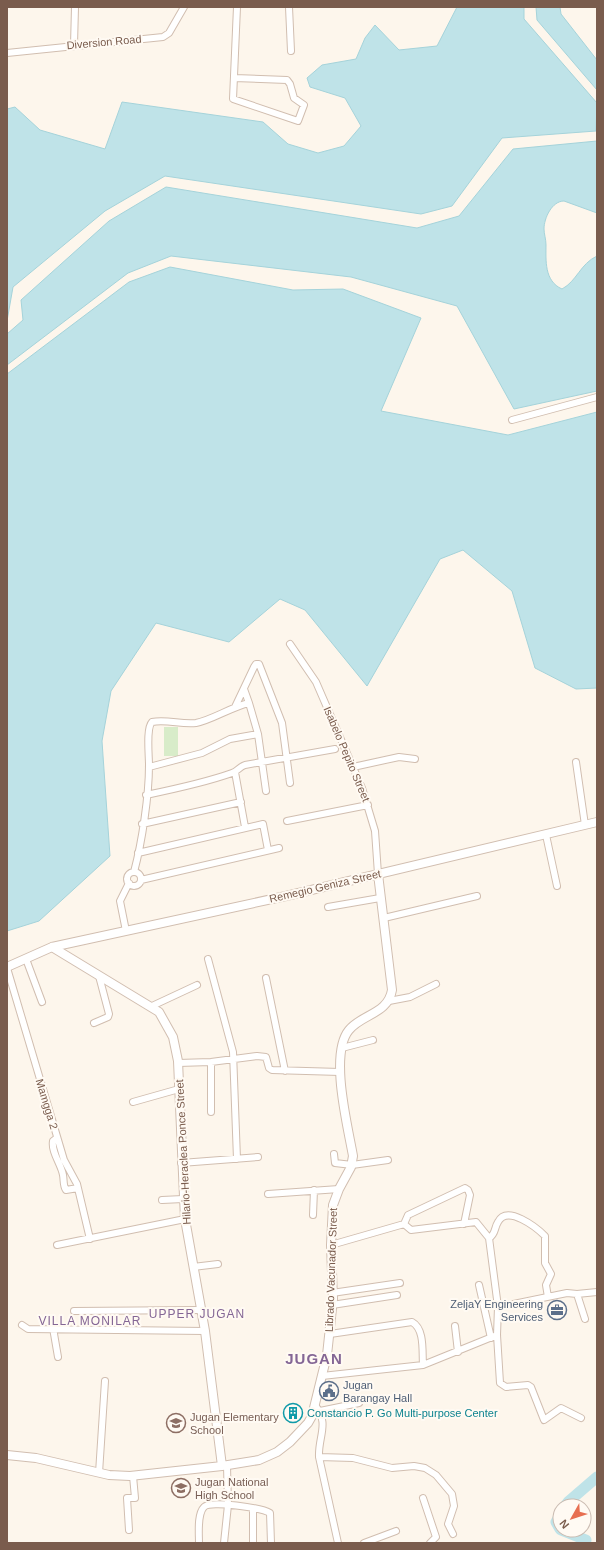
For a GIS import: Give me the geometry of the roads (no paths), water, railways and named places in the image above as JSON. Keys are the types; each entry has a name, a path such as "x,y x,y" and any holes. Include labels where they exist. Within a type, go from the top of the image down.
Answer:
{"street":[{"path":"74,45 75,7"},
{"name":"Diversion Road","path":"7,53 163,37 169,33 184,7"},
{"path":"234,78 287,80 290,84 294,98 304,104 298,121 233,99 236,7"},
{"path":"289,7 292,51"},
{"path":"512,420 597,397"},
{"name":"Isabelo Pepito Street","path":"290,644 316,682 368,804 375,831 378,874"},
{"path":"235,707 254,667 256,664 259,664 282,723 290,783"},
{"path":"244,689 258,734 266,791"},
{"path":"126,931 120,901 129,883 128,876 134,872 138,853 149,767 149,728 152,722 170,721 196,723 235,707 249,703"},
{"path":"149,767 202,753 230,738 258,734"},
{"path":"146,795 210,780 235,772 238,767 261,761 335,748"},
{"path":"353,768 399,757 415,759"},
{"path":"576,762 585,825"},
{"path":"235,772 245,827"},
{"path":"142,824 241,802"},
{"path":"287,821 368,804"},
{"name":"Remegio Geniza Street","path":"52,947 378,874 597,822"},
{"path":"138,853 263,824 268,850"},
{"path":"546,835 557,886"},
{"path":"129,883 137,885 141,880 279,848"},
{"path":"134,872 138,874 141,880"},
{"path":"352,1165 353,1156 340,1072 342,1048 349,1029 384,1007 389,1001 392,990 378,874"},
{"path":"384,918 477,896"},
{"path":"328,907 380,898"},
{"name":"Mamgga 2","path":"52,947 7,968 64,1160 78,1188 90,1239"},
{"name":"Hilario-Heraclea Ponce Street","path":"52,947 152,1006 159,1012 169,1028 176,1049 178,1063 181,1163 185,1219 205,1331 224,1466"},
{"path":"26,959 42,1002"},
{"path":"208,959 234,1060 237,1159"},
{"path":"94,1023 108,1017 109,1014 99,976"},
{"path":"266,978 285,1071"},
{"path":"389,1001 410,997 436,984"},
{"path":"152,1006 197,985"},
{"path":"342,1048 373,1040"},
{"path":"178,1063 211,1062 263,1056 267,1059 271,1069 285,1071 340,1072"},
{"path":"211,1062 211,1112"},
{"path":"133,1102 179,1089"},
{"path":"57,1138 53,1141 52,1146 63,1174 64,1188 66,1190 78,1188"},
{"path":"334,1154 335,1163 352,1165 388,1160"},
{"path":"181,1163 258,1157"},
{"name":"Librado Vacunador Street","path":"7,1455 36,1458 99,1473 133,1476 224,1466 259,1460 277,1452 308,1423 318,1408 330,1334 332,1305 331,1246 333,1205 339,1188 352,1165"},
{"path":"268,1194 339,1188"},
{"path":"331,1246 404,1224 408,1216 465,1188 468,1190 470,1195 464,1224"},
{"path":"313,1215 314,1190"},
{"path":"162,1200 183,1199"},
{"path":"490,1238 494,1234 498,1221 505,1216 521,1218 545,1236 545,1263 551,1274 546,1285 548,1297"},
{"path":"57,1245 185,1219"},
{"path":"404,1224 411,1230 476,1222 490,1238 498,1307 494,1336"},
{"path":"193,1267 218,1264"},
{"path":"332,1293 400,1283"},
{"path":"479,1285 494,1336 502,1386 506,1388 528,1385 531,1387 544,1420 561,1408 581,1418"},
{"path":"498,1307 567,1293 577,1294 597,1292"},
{"path":"577,1294 585,1319"},
{"path":"332,1305 397,1295"},
{"path":"74,1311 201,1310"},
{"path":"330,1334 412,1322 417,1326 421,1334 423,1365"},
{"path":"22,1325 28,1329 53,1328 205,1331"},
{"path":"455,1326 458,1352"},
{"path":"53,1328 58,1357"},
{"path":"322,1376 423,1365 494,1336"},
{"path":"99,1473 105,1381"},
{"path":"338,1543 319,1457 318,1449 324,1426 318,1408 359,1403"},
{"path":"319,1457 353,1458 392,1468 418,1466 433,1472 448,1488 454,1500 453,1512 448,1524 453,1534"},
{"path":"224,1466 228,1505 224,1543"},
{"path":"129,1530 127,1498 135,1498 133,1476"},
{"path":"423,1498 436,1537 430,1543"},
{"path":"199,1543 200,1519 203,1507 209,1504 228,1505 270,1513 271,1543"},
{"path":"253,1509 253,1543"},
{"path":"364,1543 396,1531"}],"water":[{"path":"457,7 524,7 524,19 597,103 596,131 502,138 452,206 421,214 165,176 105,211 13,287 7,321 7,109 15,107 40,130 105,149 122,102 263,122 288,144 318,153 344,146 361,126 345,98 310,87 307,78 322,65 356,59 365,38 375,25 399,50 437,46"},
{"path":"536,7 560,7 561,14 597,60 597,90 537,20"},
{"path":"597,141 597,213 564,201 560,202 552,207 547,215 544,229 547,270 552,281 562,289 571,282 586,263 597,256 597,391 514,409 457,306 351,277 171,256 128,273 7,365 7,334 23,320 21,300 109,221 166,187 417,228 459,216 513,149"},
{"path":"170,267 293,290 343,289 421,318 381,411 508,435 597,412 597,688 576,689 535,668 512,591 463,550 440,559 367,686 305,610 280,599 229,642 156,623 111,691 102,741 110,856 39,921 7,931 7,374 129,282"}],"waterway":[{"path":"573,1498 597,1477"},
{"path":"581,1538 586,1540 585,1543"}],"place":[{"name":"ZeljaY Engineering Services","path":"557,1310"},
{"name":"Jugan Barangay Hall","path":"329,1391"},
{"name":"Constancio P. Go Multi-purpose Center","path":"293,1413"},
{"name":"Jugan Elementary School","path":"176,1423"},
{"name":"Jugan National High School","path":"181,1488"}],"district":[{"name":"UPPER JUGAN","path":"197,1314"},
{"name":"VILLA MONILAR","path":"90,1321"},
{"name":"JUGAN","path":"314,1359"}]}
